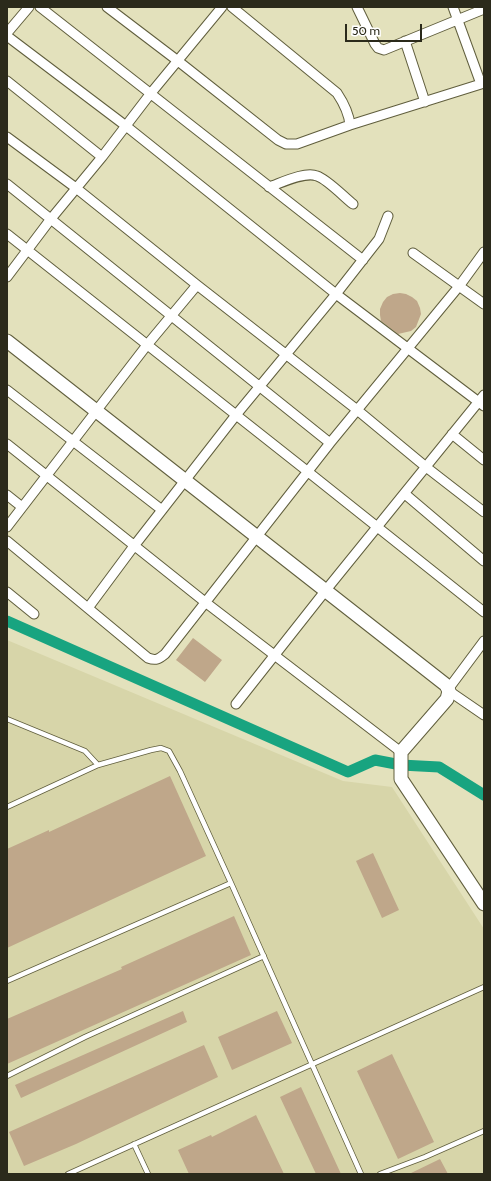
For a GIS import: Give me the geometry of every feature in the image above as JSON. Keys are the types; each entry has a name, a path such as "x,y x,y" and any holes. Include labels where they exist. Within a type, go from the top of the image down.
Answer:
{"main road":[{"path":"7,341 326,590 449,689 447,699 401,752 401,779 484,904"}],"street":[{"path":"29,7 7,35 126,126 336,294 482,401 452,434 236,704"},
{"path":"40,7 363,260"},
{"path":"108,7 255,123 286,144 296,144 350,125 483,84 453,7"},
{"path":"7,277 50,220 102,157 151,93 222,7"},
{"path":"232,7 337,93 350,120 350,125"},
{"path":"357,7 378,48 384,50 484,9"},
{"path":"405,41 424,102"},
{"path":"7,81 102,157"},
{"path":"7,137 76,188 484,512"},
{"path":"269,187 312,174 322,179 353,204"},
{"path":"7,184 330,443"},
{"path":"88,608 134,546 236,415 363,260 381,235 388,216"},
{"path":"7,234 484,612"},
{"path":"7,541 148,658 155,660 159,659 165,654 356,409 460,285 484,252"},
{"path":"413,253 460,285 484,304"},
{"path":"7,527 147,345 197,285"},
{"path":"7,390 162,510"},
{"path":"452,434 484,460"},
{"path":"7,444 205,602 401,752"},
{"path":"405,494 484,561"},
{"path":"7,495 22,507"},
{"path":"7,592 34,614"},
{"path":"484,641 449,689 484,715"}],"lane":[{"path":"7,719 85,751 98,765"},
{"path":"7,807 98,765 161,748 169,751 180,771 264,956 360,1174"},
{"path":"7,981 231,883"},
{"path":"7,1076 85,1037 264,956"},
{"path":"68,1174 484,989"},
{"path":"380,1174 425,1157 484,1131"},
{"path":"134,1144 148,1174"}],"shaded area":[{"path":"7,640 343,781 392,787 484,929 484,1174 7,1174"}],"building":[{"path":"400,293 406,294 417,301 421,314 416,327 411,331 398,334 381,321 380,309 387,297"},
{"path":"193,638 222,660 205,682 176,660"},
{"path":"170,776 206,856 7,948 7,849 49,830 49,832"},
{"path":"373,853 399,910 382,918 356,861"},
{"path":"234,916 251,955 7,1064 7,1019 122,969 121,967"},
{"path":"183,1011 187,1022 21,1098 15,1085"},
{"path":"277,1011 292,1043 232,1070 218,1037"},
{"path":"204,1045 218,1077 76,1144 24,1166 9,1132"},
{"path":"392,1054 434,1142 398,1159 357,1071"},
{"path":"301,1087 341,1174 316,1174 280,1097"},
{"path":"256,1115 284,1174 189,1174 178,1150 211,1135 212,1137"},
{"path":"440,1159 448,1174 409,1174"}],"waterway":[{"path":"7,621 348,772 375,760 401,765 439,767 484,795"}]}
